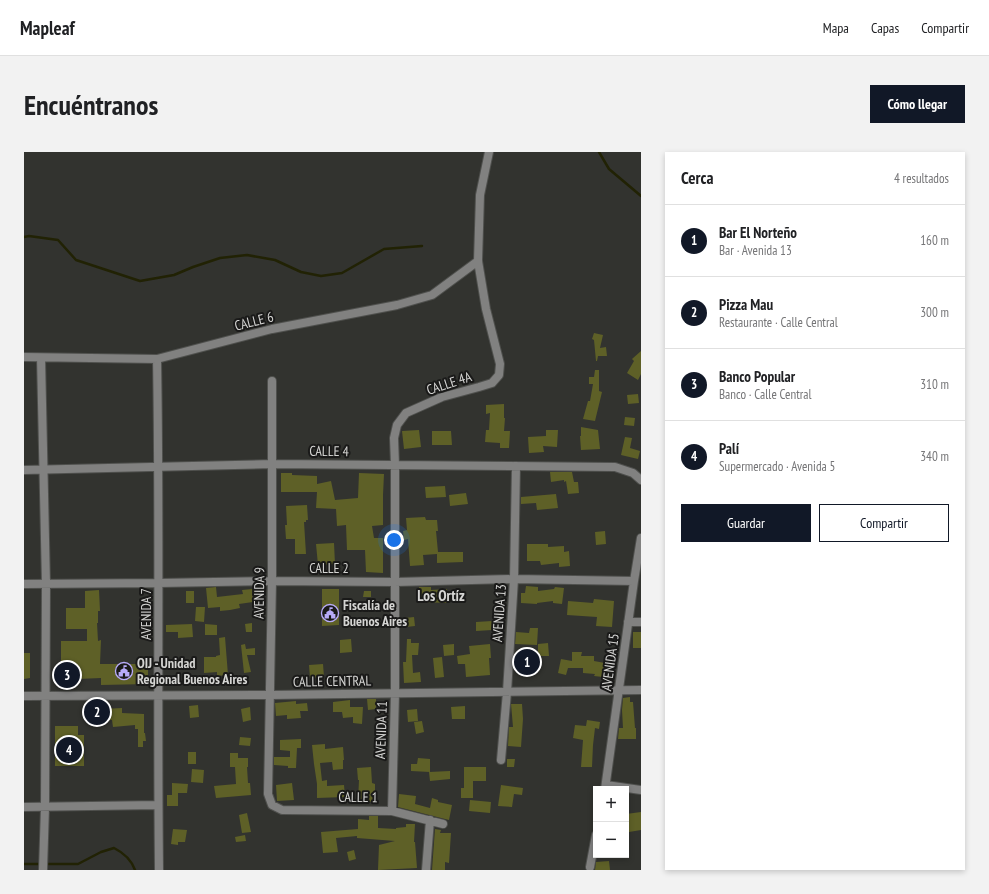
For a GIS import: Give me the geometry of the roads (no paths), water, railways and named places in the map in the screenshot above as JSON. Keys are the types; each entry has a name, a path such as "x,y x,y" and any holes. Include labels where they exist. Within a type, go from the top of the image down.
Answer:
{"street":[{"path":"478,261 480,195 489,152"},
{"name":"CALLE 6","path":"24,358 157,359 272,329 397,305 432,295 478,261"},
{"name":"CALLE 4A","path":"406,413 442,397 492,383 499,375 500,364 486,309 478,261"},
{"path":"41,358 46,584 44,870"},
{"name":"AVENIDA 7","path":"157,359 159,467 159,870"},
{"name":"AVENIDA 9","path":"272,381 272,581 268,794 272,805"},
{"name":"AVENIDA 11","path":"392,811 395,693 394,438 397,425 406,413"},
{"name":"CALLE 4","path":"24,470 272,464 615,467 633,472 641,480"},
{"name":"AVENIDA 13","path":"502,760 514,579 516,466"},
{"name":"AVENIDA 15","path":"606,786 641,538"},
{"name":"CALLE 2","path":"24,584 159,584 272,581 395,582 514,579 634,581"},
{"path":"628,622 641,622"},
{"name":"CALLE CENTRAL","path":"24,696 159,694 270,695 641,690"},
{"path":"629,789 641,790"},
{"path":"24,807 158,805"},
{"name":"CALLE 1","path":"272,805 282,810 392,811 443,824"},
{"path":"426,870 430,820"},
{"path":"590,867 593,851"}],"waterway":[{"path":"599,152 609,169 641,196"},
{"path":"24,237 29,236 58,240 76,260 140,281 174,275 220,258 247,255 275,260 301,272 321,276 342,273 384,249 422,246"},
{"path":"24,864 78,864 101,852 114,848 127,857 135,870"}],"place":[{"name":"Fiscalía de Buenos Aires","path":"330,613"},
{"name":"Bar El Norteño","path":"527,662"},
{"name":"OIJ - Unidad Regional Buenos Aires","path":"124,671"},
{"name":"Banco Popular","path":"67,675"},
{"name":"Pizza Mau","path":"97,712"},
{"name":"Palí","path":"69,750"}],"district":[{"name":"Los Ortíz","path":"441,596"}]}
